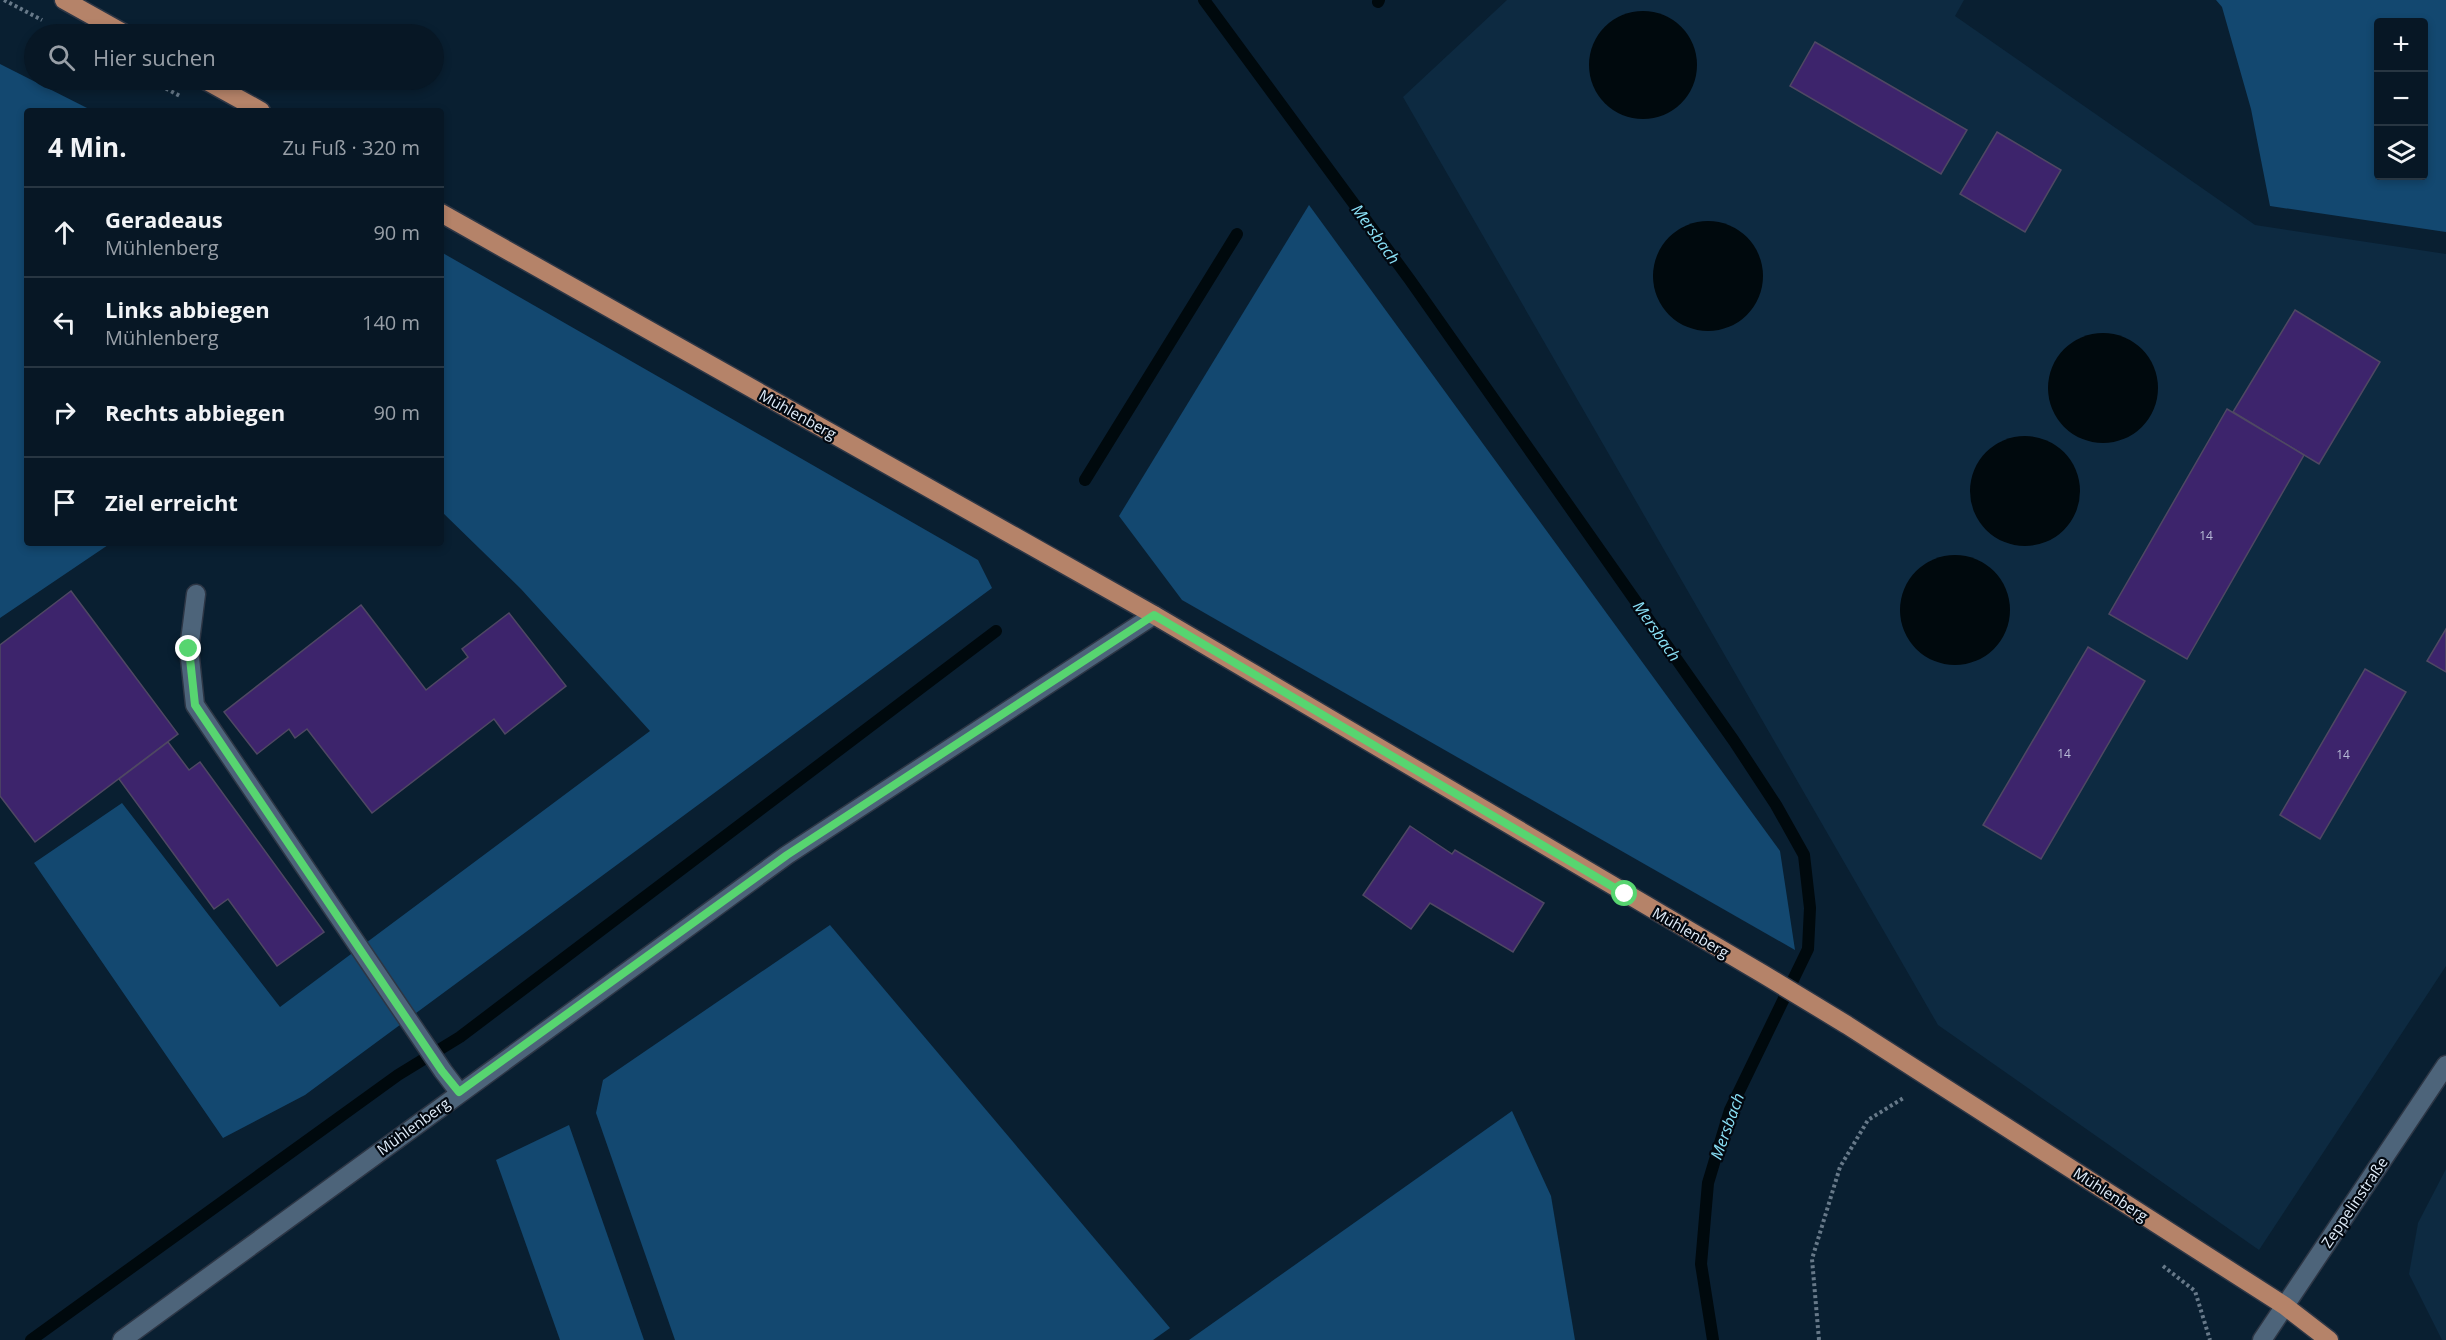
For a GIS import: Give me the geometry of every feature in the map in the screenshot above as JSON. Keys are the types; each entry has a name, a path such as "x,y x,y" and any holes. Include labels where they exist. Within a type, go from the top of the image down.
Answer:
{"main road":[{"path":"64,0 107,24"},
{"path":"223,90 256,108"},
{"name":"Mühlenberg","path":"444,215 1154,615 1763,974 1847,1025 2285,1306 2328,1340"}],"street":[{"path":"196,594 189,649 195,705 442,1071 459,1092"},
{"name":"Mühlenberg","path":"122,1340 787,855 1154,615"},
{"name":"Zeppelinstraße","path":"2262,1340 2446,1065"}],"path":[{"path":"4,0 50,24"},
{"path":"1819,1340 1812,1259 1840,1167 1868,1120 1915,1091"}],"shaded area":[{"path":"1507,0 1964,0 1955,16 2255,225 2446,254 2446,966 2259,1250 1938,1025 1403,97"},
{"path":"2216,0 2446,0 2446,232 2270,206 2251,109 2222,7"},
{"path":"1643,11 1664,15 1682,26 1693,44 1697,65 1693,86 1682,104 1664,115 1643,119 1622,115 1604,104 1593,86 1589,65 1593,44 1604,26 1622,15"},
{"path":"0,64 24,76 24,90 51,90 87,108 24,108 24,546 107,546 0,618"},
{"path":"1309,205 1780,851 1795,950 1182,600 1119,516"},
{"path":"1708,221 1729,226 1747,237 1758,255 1763,276 1758,297 1747,315 1729,326 1708,331 1687,326 1669,315 1658,297 1653,276 1658,255 1669,237 1687,226"},
{"path":"444,254 978,560 992,588 305,1095 223,1138 34,863 122,803 280,1007 650,731 521,589 444,514"},
{"path":"2103,333 2124,338 2142,349 2153,367 2158,388 2153,409 2142,427 2124,438 2103,443 2082,438 2064,427 2053,409 2048,388 2053,367 2064,349 2082,338"},
{"path":"2025,436 2046,441 2064,452 2075,470 2080,491 2075,512 2064,530 2046,541 2025,546 2004,541 1986,530 1975,512 1970,491 1975,470 1986,452 2004,441"},
{"path":"1955,555 1976,560 1994,571 2005,589 2010,610 2005,631 1994,649 1976,660 1955,665 1934,660 1916,649 1905,631 1900,610 1905,589 1916,571 1934,560"},
{"path":"830,925 1170,1328 1153,1340 675,1340 596,1113 603,1080"},
{"path":"1512,1111 1551,1196 1575,1340 1189,1340"},
{"path":"569,1125 644,1340 560,1340 496,1160"},
{"path":"2446,1169 2446,1340 2442,1340 2409,1274 2418,1223"}],"building":[{"path":"1815,42 1967,130 1941,174 1790,86"},
{"path":"1997,132 2061,170 2025,232 1960,194"},
{"path":"2295,310 2380,362 2319,464 2233,412"},
{"path":"2227,409 2304,455 2187,659 2109,614"},
{"path":"71,591 178,734 35,842 0,796 0,645"},
{"path":"361,605 426,690 468,657 462,649 509,613 566,686 505,734 494,719 372,813 307,729 295,738 289,729 257,754 224,712"},
{"path":"2446,629 2446,672 2427,661"},
{"path":"2088,647 2145,681 2041,859 1983,825"},
{"path":"2365,669 2406,692 2320,839 2280,815"},
{"path":"168,742 189,770 200,762 324,932 277,966 228,899 214,909 119,779"},
{"path":"1410,826 1452,854 1455,850 1544,903 1513,952 1430,903 1411,929 1363,895"}],"waterway":[{"name":"Mersbach","path":"1204,0 1410,280 1734,741 1776,805 1804,855 1810,908 1808,949 1730,1110 1708,1183 1701,1264 1713,1340"},
{"path":"1085,480 1237,234"},
{"path":"31,1340 398,1075 460,1037 996,631"}],"route":[{"path":"189,649 195,705 442,1071 459,1092 787,855 1154,615 1625,894"}]}
